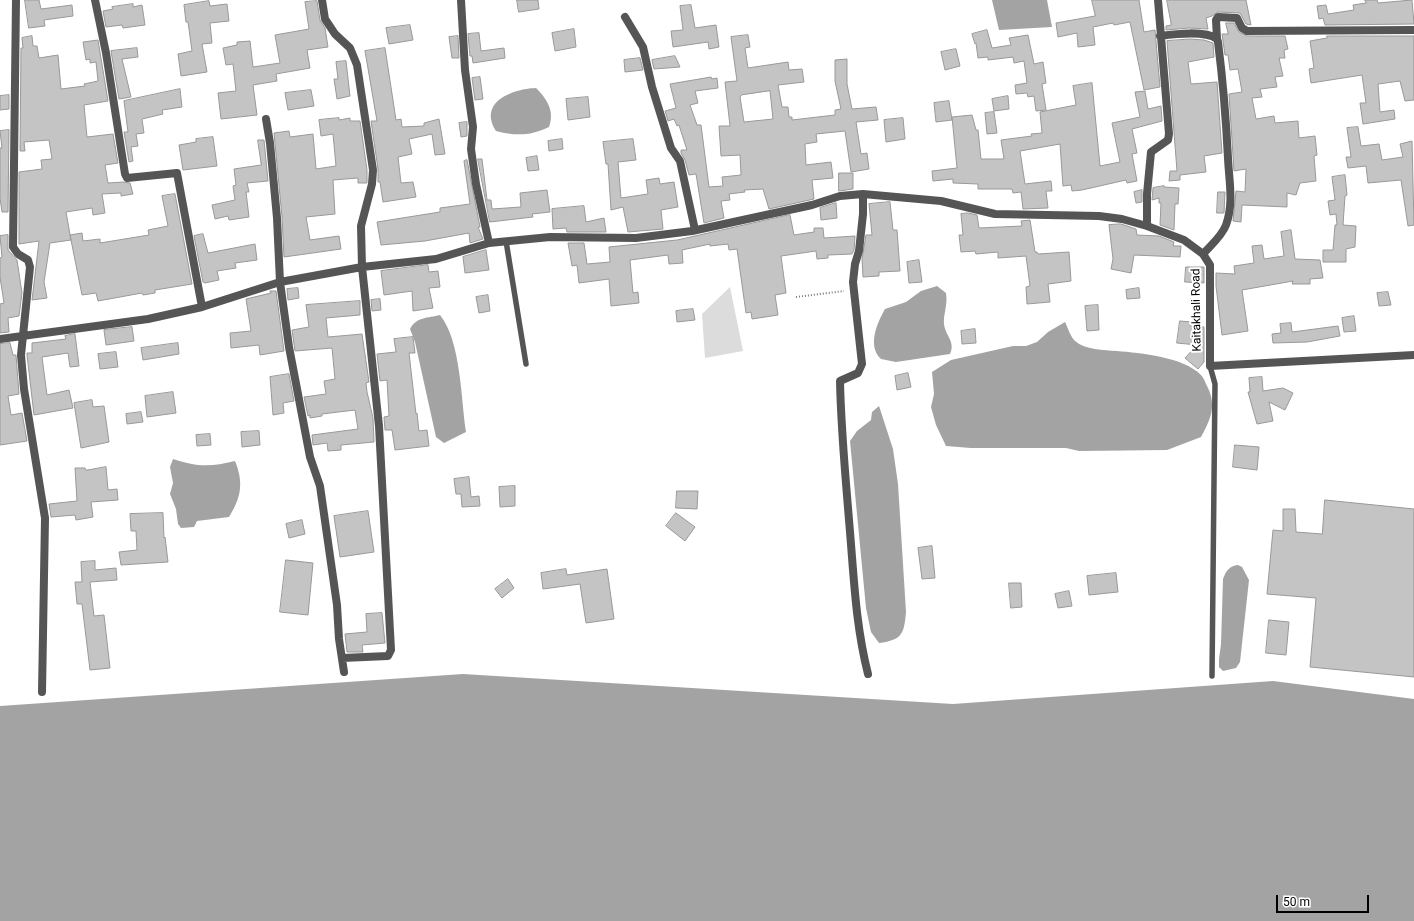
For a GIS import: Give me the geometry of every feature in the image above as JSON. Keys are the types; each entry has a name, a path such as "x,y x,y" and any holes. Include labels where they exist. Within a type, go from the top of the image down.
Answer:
{"street":[{"path":"16,0 13,247 18,254 28,260 30,267 22,370 45,518 42,692"},
{"path":"95,0 106,53 125,174 127,178 177,173 202,307"},
{"path":"322,0 325,19 335,34 350,48 357,65 373,170 372,184 361,226 362,267 379,426 391,650 388,656 342,658"},
{"path":"461,0 464,70 472,127 471,149 476,184 489,243"},
{"path":"1147,226 1147,194 1151,152 1168,140 1169,134 1158,0"},
{"path":"625,17 643,47 652,87 672,148 680,161 695,230"},
{"path":"1203,254 1219,238 1226,227 1231,188 1225,101 1217,39 1216,20 1218,17 1237,18 1242,28 1247,31 1414,30"},
{"path":"1160,36 1201,34 1214,36 1217,39"},
{"path":"266,119 270,143 277,218 280,282 289,347 310,457 320,486 337,605 344,672"},
{"path":"863,194 860,251 855,264 854,289 862,364 858,373 840,381 841,413 860,639 868,674"},
{"name":"Kaitakhali Road","path":"0,339 148,319 202,307 280,282 362,267 436,259 489,243 550,237 636,238 695,230 812,206 840,196 863,194 941,201 995,214 1099,216 1147,226 1184,240 1203,254 1210,265 1210,366 1414,355"}],"lane":[{"path":"506,241 526,364"},
{"path":"1210,366 1215,384 1212,676"}],"path":[{"path":"796,297 854,289"}],"shaded area":[{"path":"992,0 1047,0 1052,27 999,30"},
{"path":"536,88 544,96 549,106 551,121 549,127 529,134 510,134 496,131 492,121 491,112 494,105 508,94"},
{"path":"937,286 946,293 944,324 952,346 950,354 896,362 881,359 877,354 874,341 879,321 885,309 906,302 921,291"},
{"path":"730,287 743,351 705,358 702,314"},
{"path":"440,315 447,326 456,355 466,432 444,443 436,437 415,342 410,329 419,320"},
{"path":"1065,322 1073,339 1084,346 1095,349 1161,357 1184,364 1201,375 1212,399 1212,412 1201,437 1167,450 1079,451 1066,448 971,448 946,446 936,425 931,407 934,394 932,372 951,360 1013,346 1026,346 1037,342 1048,332"},
{"path":"879,406 893,449 898,484 906,612 901,634 893,640 879,643 871,632 866,608 850,441 857,431 871,420 872,412"},
{"path":"173,459 197,465 211,465 235,461 240,476 240,490 239,497 229,517 197,521 194,527 181,528 178,524 176,509 170,494 173,483 170,467"},
{"path":"1238,565 1242,567 1249,580 1240,662 1236,668 1223,671 1219,667 1219,659 1221,644 1223,579 1228,569 1232,566"},
{"path":"463,674 953,704 1273,681 1414,699 1414,921 0,921 0,706"}],"building":[{"path":"25,0 39,0 41,9 72,5 73,16 44,20 45,26 29,28"},
{"path":"517,0 538,0 539,9 519,12"},
{"path":"1092,0 1139,0 1144,32 1155,30 1160,87 1144,90 1130,22 1114,25 1113,23 1093,27 1095,45 1078,47 1077,33 1058,37 1056,23 1095,16"},
{"path":"1167,0 1246,0 1251,25 1246,24 1240,13 1218,12 1206,18 1208,29 1189,28 1166,30 1166,26 1171,25"},
{"path":"1365,0 1377,0 1378,3 1412,0 1414,24 1325,25 1323,18 1319,19 1317,6 1326,5 1328,14 1354,10 1353,5 1366,3"},
{"path":"209,1 210,6 227,4 229,21 210,23 212,43 202,44 207,72 181,76 178,54 192,51 184,5"},
{"path":"317,1 320,20 325,28 328,47 307,50 310,68 276,74 277,81 253,85 257,115 221,119 218,93 236,91 233,64 226,65 223,48 237,45 237,42 250,41 253,67 280,63 275,35 309,29 305,2"},
{"path":"133,4 133,7 142,5 145,25 123,28 122,25 106,27 103,11 113,9 112,7"},
{"path":"691,5 695,28 716,25 719,47 709,49 708,42 673,47 671,31 683,30 680,6"},
{"path":"1226,23 1234,23 1239,32 1247,36 1285,36 1288,49 1284,50 1285,58 1279,58 1283,76 1275,77 1277,87 1260,89 1262,97 1252,98 1256,119 1274,116 1275,123 1298,121 1299,138 1315,136 1317,155 1314,156 1316,181 1300,183 1296,195 1287,193 1287,207 1242,205 1241,222 1233,221 1236,191 1245,192 1246,169 1234,171 1229,94 1242,92 1238,69 1230,70 1228,55 1225,55 1222,34 1228,34"},
{"path":"410,25 413,40 389,44 386,28"},
{"path":"574,29 576,47 555,51 552,33"},
{"path":"987,30 992,48 1011,45 1009,38 1028,35 1034,64 1043,62 1046,83 1042,84 1046,110 1036,111 1034,96 1028,97 1027,93 1016,94 1015,85 1027,83 1024,61 1014,63 1013,57 988,60 988,57 978,58 976,43 975,44 972,34"},
{"path":"479,33 481,51 504,48 505,58 473,63 472,56 470,56 468,34"},
{"path":"748,35 750,47 745,48 748,68 788,62 789,70 802,69 804,82 778,85 782,107 788,107 789,117 792,117 792,120 835,115 835,110 841,109 835,81 835,60 847,59 847,84 852,109 876,107 878,120 856,122 861,154 867,153 869,169 851,172 845,131 816,134 817,142 805,144 806,165 831,162 833,178 812,180 814,199 769,209 763,189 744,190 745,192 729,194 730,200 721,201 724,218 704,223 696,174 689,175 685,160 681,153 681,150 687,150 679,125 677,126 674,119 668,121 665,111 676,108 670,84 711,77 712,79 717,78 718,88 695,91 698,103 690,105 697,125 701,125 709,187 723,186 722,177 741,175 740,155 721,156 719,126 730,126 725,82 737,81 731,37","holes":["770,91 773,119 744,122 740,97 742,95"]},
{"path":"32,36 33,46 37,46 39,58 58,55 61,89 85,86 84,84 98,81 96,62 90,63 90,59 86,60 83,42 98,40 108,101 84,105 87,137 113,134 118,163 105,165 108,183 130,183 133,194 121,196 121,193 102,194 105,213 93,215 92,208 66,212 71,240 50,243 44,282 47,298 32,300 39,241 19,244 19,172 42,169 41,160 52,159 49,140 24,142 25,151 20,151 22,38"},
{"path":"458,36 459,58 452,58 449,37"},
{"path":"1327,36 1414,36 1414,100 1405,101 1400,81 1378,84 1380,112 1394,110 1395,119 1363,124 1360,103 1366,103 1362,75 1311,83 1309,69 1314,68 1310,41 1327,38"},
{"path":"1190,39 1204,40 1213,43 1214,57 1188,62 1191,84 1217,82 1222,153 1204,156 1206,172 1180,175 1180,180 1169,181 1170,171 1177,171 1167,41"},
{"path":"137,48 138,57 122,59 131,97 119,99 111,51"},
{"path":"385,48 396,120 401,119 402,127 424,126 424,123 439,119 445,154 435,155 432,134 409,139 412,154 398,157 401,183 413,182 416,197 383,202 380,182 378,182 378,169 371,121 377,121 365,51"},
{"path":"956,49 960,66 945,70 941,52"},
{"path":"675,56 680,67 654,69 652,60"},
{"path":"640,58 643,70 625,72 624,60"},
{"path":"346,61 350,96 337,99 334,79 338,79 336,62"},
{"path":"480,77 483,99 475,100 472,78"},
{"path":"1092,83 1100,166 1120,162 1112,123 1140,117 1135,92 1145,91 1148,109 1161,106 1162,121 1132,129 1137,153 1132,154 1137,181 1127,183 1126,180 1072,191 1071,185 1063,186 1060,144 1020,151 1025,184 1051,181 1052,191 1046,191 1048,208 1023,209 1021,192 1013,193 1012,189 978,189 978,184 953,183 953,179 933,181 932,171 957,168 952,117 972,115 976,130 978,130 981,159 1004,159 1001,140 1032,136 1031,134 1042,133 1040,112 1076,105 1073,86"},
{"path":"180,89 182,107 162,110 163,114 142,119 144,133 136,134 138,146 131,147 133,161 129,162 124,132 128,132 124,101"},
{"path":"311,90 314,106 288,110 285,93"},
{"path":"9,95 9,109 0,110 0,96"},
{"path":"1008,96 1009,109 994,111 992,99"},
{"path":"588,97 590,117 568,120 566,99"},
{"path":"949,101 952,120 936,122 934,103"},
{"path":"994,112 997,133 987,134 985,113"},
{"path":"339,118 339,120 350,118 350,121 360,121 367,170 367,183 358,183 358,178 333,180 335,214 306,217 310,240 339,236 341,249 284,257 282,217 274,133 289,131 290,137 313,134 316,169 336,166 333,134 321,136 319,120"},
{"path":"903,118 905,139 886,142 884,120"},
{"path":"467,122 467,136 461,137 459,123"},
{"path":"1358,127 1361,146 1379,144 1382,160 1403,157 1400,144 1412,141 1414,225 1408,226 1401,180 1368,183 1366,166 1348,168 1346,157 1351,157 1347,128"},
{"path":"9,130 8,212 2,212 0,198 0,148 2,148 0,131"},
{"path":"213,137 217,166 183,170 179,145 196,142 196,139"},
{"path":"562,139 563,149 549,151 548,141"},
{"path":"633,139 636,160 618,162 621,198 648,194 646,180 659,178 660,184 674,182 678,207 661,210 663,229 628,232 623,207 611,210 608,164 606,164 603,142"},
{"path":"258,140 264,140 268,181 247,183 249,192 246,192 249,217 229,220 228,216 215,219 212,205 235,200 233,186 236,185 234,169 261,165"},
{"path":"537,156 539,170 528,171 526,158"},
{"path":"478,159 482,159 487,200 491,200 492,209 521,207 520,193 547,190 550,212 532,214 533,217 490,222"},
{"path":"467,160 480,227 478,227 483,239 470,243 469,233 425,241 381,245 377,222 440,212 440,208 470,204 464,161"},
{"path":"839,173 853,173 853,189 839,191"},
{"path":"1345,175 1347,195 1345,196 1343,225 1356,226 1355,247 1346,249 1346,262 1323,262 1323,250 1333,250 1335,225 1337,225 1336,214 1330,215 1328,201 1335,200 1332,177"},
{"path":"1164,186 1179,188 1178,204 1175,204 1174,230 1160,225 1161,203 1159,203 1159,198 1152,200 1153,188"},
{"path":"1142,190 1142,202 1136,203 1134,192"},
{"path":"1218,192 1225,192 1224,213 1217,213"},
{"path":"175,194 192,284 155,290 155,293 143,295 142,293 98,301 96,293 82,295 70,235 82,233 83,241 100,239 100,243 149,235 148,230 168,226 162,196"},
{"path":"890,202 893,230 897,230 900,271 879,272 879,276 863,277 862,259 866,235 872,235 869,204"},
{"path":"836,203 837,218 821,220 820,208"},
{"path":"584,206 586,222 604,218 606,232 567,232 566,228 553,229 552,209"},
{"path":"968,213 977,215 979,228 1022,226 1021,221 1030,220 1035,252 1038,254 1069,252 1071,281 1048,284 1050,302 1027,304 1026,287 1030,286 1026,256 998,258 998,252 976,254 975,251 961,252 959,235 963,235 961,214"},
{"path":"790,215 794,235 814,232 814,228 823,228 824,238 855,236 854,250 852,254 828,255 828,258 817,259 816,251 781,256 786,293 775,295 778,315 752,319 751,312 746,313 737,249 729,250 728,244 710,246 710,244 682,250 683,263 669,264 668,255 630,260 633,293 638,292 639,303 611,306 609,279 579,283 577,265 572,266 568,243 584,243 587,264 610,262 609,247 677,240"},
{"path":"1121,224 1136,229 1137,235 1159,236 1174,242 1173,246 1181,246 1180,257 1134,255 1131,273 1111,269 1113,259 1109,225"},
{"path":"1291,230 1295,259 1320,260 1323,278 1310,279 1310,284 1292,284 1293,281 1242,290 1248,331 1222,335 1216,286 1216,273 1235,274 1234,266 1254,263 1252,246 1262,245 1264,259 1284,256 1281,232"},
{"path":"203,234 208,253 255,244 257,260 235,263 236,268 217,271 219,280 205,283 203,282 194,236"},
{"path":"8,235 8,250 17,260 22,293 19,316 8,318 9,332 0,333 0,304 4,303 0,277 0,258 2,257 0,236"},
{"path":"486,250 489,270 465,273 463,257"},
{"path":"919,260 922,282 909,283 907,262"},
{"path":"428,265 429,272 438,271 440,287 429,288 433,308 413,311 412,291 384,295 381,271"},
{"path":"1186,267 1204,267 1204,283 1185,282"},
{"path":"298,288 299,298 288,300 287,289"},
{"path":"1139,288 1140,298 1127,299 1126,290"},
{"path":"270,291 276,291 284,351 260,355 259,345 231,348 230,333 251,331 246,299 271,293"},
{"path":"1388,292 1391,305 1379,306 1377,293"},
{"path":"488,295 490,311 479,313 476,297"},
{"path":"380,299 381,310 372,311 371,300"},
{"path":"360,301 360,315 326,318 328,337 362,334 369,382 366,383 367,392 373,418 374,442 341,445 341,450 328,451 327,443 313,445 312,435 358,429 355,410 322,414 322,416 310,418 310,415 308,416 304,397 326,394 324,381 335,379 332,348 295,351 292,330 309,327 306,305"},
{"path":"1098,305 1099,330 1087,331 1085,306"},
{"path":"693,309 695,320 677,322 676,311"},
{"path":"1354,316 1356,331 1344,332 1342,318"},
{"path":"1180,321 1191,322 1190,326 1204,327 1204,362 1198,369 1185,358 1197,345 1177,343"},
{"path":"1291,323 1292,332 1338,326 1340,336 1307,342 1273,343 1272,334 1281,333 1280,324"},
{"path":"132,327 134,341 106,345 104,330"},
{"path":"975,329 976,343 962,344 961,331"},
{"path":"75,334 79,366 70,367 68,353 42,357 47,395 69,390 73,408 34,415 27,355 27,353 32,353 32,343 66,339 65,336"},
{"path":"413,337 415,353 409,353 416,414 417,413 419,431 427,430 429,446 395,450 392,430 385,430 384,417 389,416 387,380 380,381 377,354 396,352 394,339"},
{"path":"10,343 13,355 16,355 19,394 8,396 11,415 22,413 27,441 0,445 0,344"},
{"path":"178,343 179,354 143,360 141,348"},
{"path":"116,352 118,367 100,369 98,354"},
{"path":"908,373 911,387 897,390 895,376"},
{"path":"289,374 294,401 283,403 284,413 273,415 270,377"},
{"path":"1262,377 1263,391 1283,388 1293,393 1285,410 1269,402 1273,421 1257,424 1248,392 1250,392 1249,378"},
{"path":"173,392 176,413 147,417 145,396"},
{"path":"92,400 93,407 104,406 109,442 81,448 74,403"},
{"path":"141,412 143,422 127,424 126,414"},
{"path":"259,431 260,445 242,447 241,432"},
{"path":"210,434 211,445 197,446 196,435"},
{"path":"1235,445 1259,447 1257,470 1233,467"},
{"path":"106,467 108,490 117,489 118,500 91,502 93,517 76,520 75,515 51,517 49,504 77,501 75,468 85,468 86,470"},
{"path":"469,477 471,497 479,496 480,506 462,507 461,494 456,494 454,479"},
{"path":"515,486 515,506 500,507 499,487"},
{"path":"677,491 698,491 697,509 676,508"},
{"path":"1325,500 1414,509 1414,677 1310,667 1316,598 1267,594 1273,530 1283,531 1283,509 1295,509 1296,532 1322,534"},
{"path":"368,511 374,552 340,557 334,516"},
{"path":"163,513 164,538 165,537 168,562 121,565 119,552 137,550 136,531 131,531 130,514"},
{"path":"676,513 695,527 685,541 666,526"},
{"path":"302,520 305,534 289,538 286,524"},
{"path":"932,546 935,578 922,579 918,548"},
{"path":"286,560 313,563 308,615 280,612"},
{"path":"95,561 95,570 116,568 117,580 90,582 94,616 104,615 110,668 90,670 82,604 77,604 75,582 82,582 81,562"},
{"path":"566,569 567,575 607,569 614,619 586,623 580,584 543,589 541,573"},
{"path":"1116,573 1118,592 1089,595 1087,576"},
{"path":"508,579 514,588 502,598 495,589"},
{"path":"1009,583 1021,583 1022,607 1011,608"},
{"path":"1069,591 1072,606 1058,608 1055,594"},
{"path":"382,613 385,643 362,645 363,652 347,652 345,634 367,632 366,614"},
{"path":"1269,620 1289,622 1286,655 1266,653"}]}
